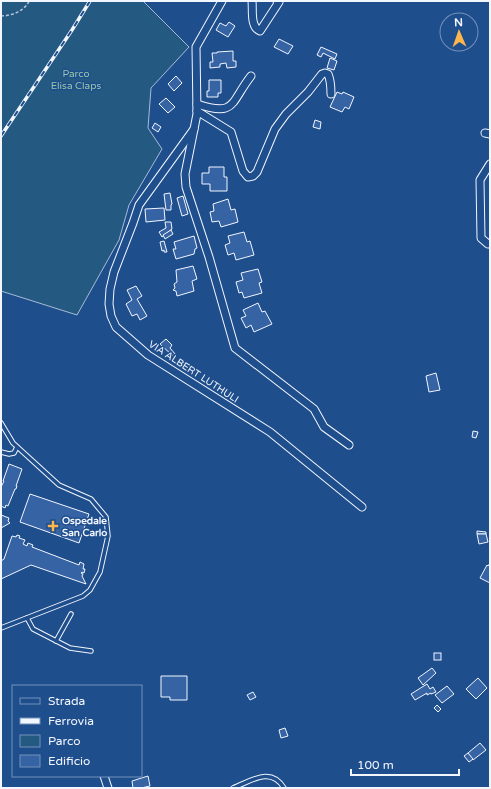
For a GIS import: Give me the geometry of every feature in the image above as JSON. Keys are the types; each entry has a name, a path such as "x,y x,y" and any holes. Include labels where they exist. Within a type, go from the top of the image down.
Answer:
{"street":[{"name":"VIA ALBERT LUTHULI","path":"222,1 196,47 197,122 194,129 185,174 186,187 209,257 236,348 314,409 324,427 348,445"},
{"path":"252,1 254,26 260,31 279,2 277,1"},
{"path":"197,108 231,132 243,171 248,177 253,176 257,172 275,129 286,114 308,92 322,74 328,74 330,77 331,94"},
{"path":"197,108 217,110 228,107 234,102 251,76"},
{"name":"VIA ALBERT LUTHULI","path":"194,129 139,205 114,272 110,289 110,316 116,327 148,355 270,432 362,508"},
{"path":"490,164 480,180 479,222 480,238 490,244"},
{"path":"104,777 108,788"}],"lane":[{"path":"1,423 13,443 59,485 91,499 106,517 108,536 100,572 90,590 83,596 1,628"},
{"path":"1,452 9,454 14,453 17,447"},
{"path":"56,641 71,614"},
{"path":"27,618 33,629 70,648 91,652"},
{"path":"233,788 264,776 276,779 284,788"}],"path":[{"path":"1,16 8,16 19,11 27,6 29,1"}],"green space":[{"name":"Parco Elisa Claps","path":"1,1 143,1 189,47 151,88 148,128 162,149 129,205 119,240 77,315 1,291"}],"building":[{"path":"229,22 235,26 228,37 216,30 220,23 226,26"},
{"path":"279,39 293,46 288,54 274,47"},
{"path":"321,47 337,54 335,59 323,53 321,57 317,55"},
{"path":"233,51 233,61 236,61 236,67 227,68 226,63 220,64 220,67 210,68 210,62 213,62 212,53"},
{"path":"330,58 337,61 334,70 327,68"},
{"path":"176,76 182,83 174,91 168,84"},
{"path":"209,80 221,80 221,93 218,93 218,97 207,97 207,91 209,91"},
{"path":"337,92 342,94 343,92 354,97 349,109 345,107 342,112 330,107"},
{"path":"166,98 175,107 168,113 159,104"},
{"path":"315,120 321,122 320,129 313,127"},
{"path":"155,123 161,127 158,132 152,128"},
{"path":"209,167 224,167 224,177 227,177 227,191 210,191 210,184 202,184 202,173 209,173"},
{"path":"170,193 172,204 171,210 166,210 164,194"},
{"path":"183,196 188,214 182,216 177,198"},
{"path":"228,199 231,210 235,209 238,222 221,227 219,221 212,222 210,212 214,211 213,204"},
{"path":"164,208 165,220 146,222 145,209"},
{"path":"165,222 171,222 172,229 162,237 159,232 166,228"},
{"path":"171,230 173,234 165,239 163,235"},
{"path":"244,232 247,242 250,241 254,255 236,260 234,253 228,255 225,245 230,243 228,236"},
{"path":"194,236 197,248 195,249 194,254 176,259 173,249 176,249 174,242"},
{"path":"164,241 167,252 164,252 164,250 162,251 160,242"},
{"path":"193,266 197,279 192,281 194,291 177,296 176,291 173,290 175,288 174,284 177,282 176,270"},
{"path":"258,269 262,282 259,283 262,293 244,298 242,292 239,293 236,282 243,280 241,273"},
{"path":"136,286 142,296 137,299 147,316 140,320 137,314 132,316 126,304 132,300 127,290"},
{"path":"258,303 262,312 265,311 272,324 254,332 251,325 246,328 241,318 246,316 243,310"},
{"path":"166,339 172,345 170,348 176,355 174,357 160,344"},
{"path":"436,373 440,390 429,392 426,376"},
{"path":"473,431 478,432 476,438 472,437"},
{"path":"9,464 22,469 16,489 8,506 6,505 5,508 1,506 1,487"},
{"path":"30,494 89,514 79,543 20,522"},
{"path":"1,515 9,518 8,521 10,523 1,528"},
{"path":"477,531 486,532 486,534 477,534"},
{"path":"477,534 486,534 488,542 479,544"},
{"path":"17,535 20,536 19,538 25,540 23,544 27,546 28,543 33,545 32,547 79,565 80,562 84,564 84,573 81,573 83,574 82,576 86,584 31,565 1,579 1,561 4,559 12,536 16,537"},
{"path":"490,563 490,583 480,578 487,565 488,566"},
{"path":"434,653 441,653 441,660 434,660"},
{"path":"432,668 436,673 423,685 418,678"},
{"path":"161,676 187,676 187,700 170,700 170,697 161,697"},
{"path":"478,678 487,688 476,699 466,689"},
{"path":"427,684 430,689 433,687 436,692 427,695 427,693 415,700 411,694"},
{"path":"447,686 454,694 442,703 435,695"},
{"path":"253,692 256,697 250,700 247,695"},
{"path":"437,705 441,709 438,712 434,708"},
{"path":"285,728 288,736 281,738 279,730"},
{"path":"480,743 486,750 473,760 468,753"},
{"path":"468,753 473,759 469,762 464,756"},
{"path":"148,776 150,786 133,788 132,781"}],"railway":[{"path":"1,136 90,1"}],"place":[{"name":"Ospedale San Carlo","path":"53,526"}]}
